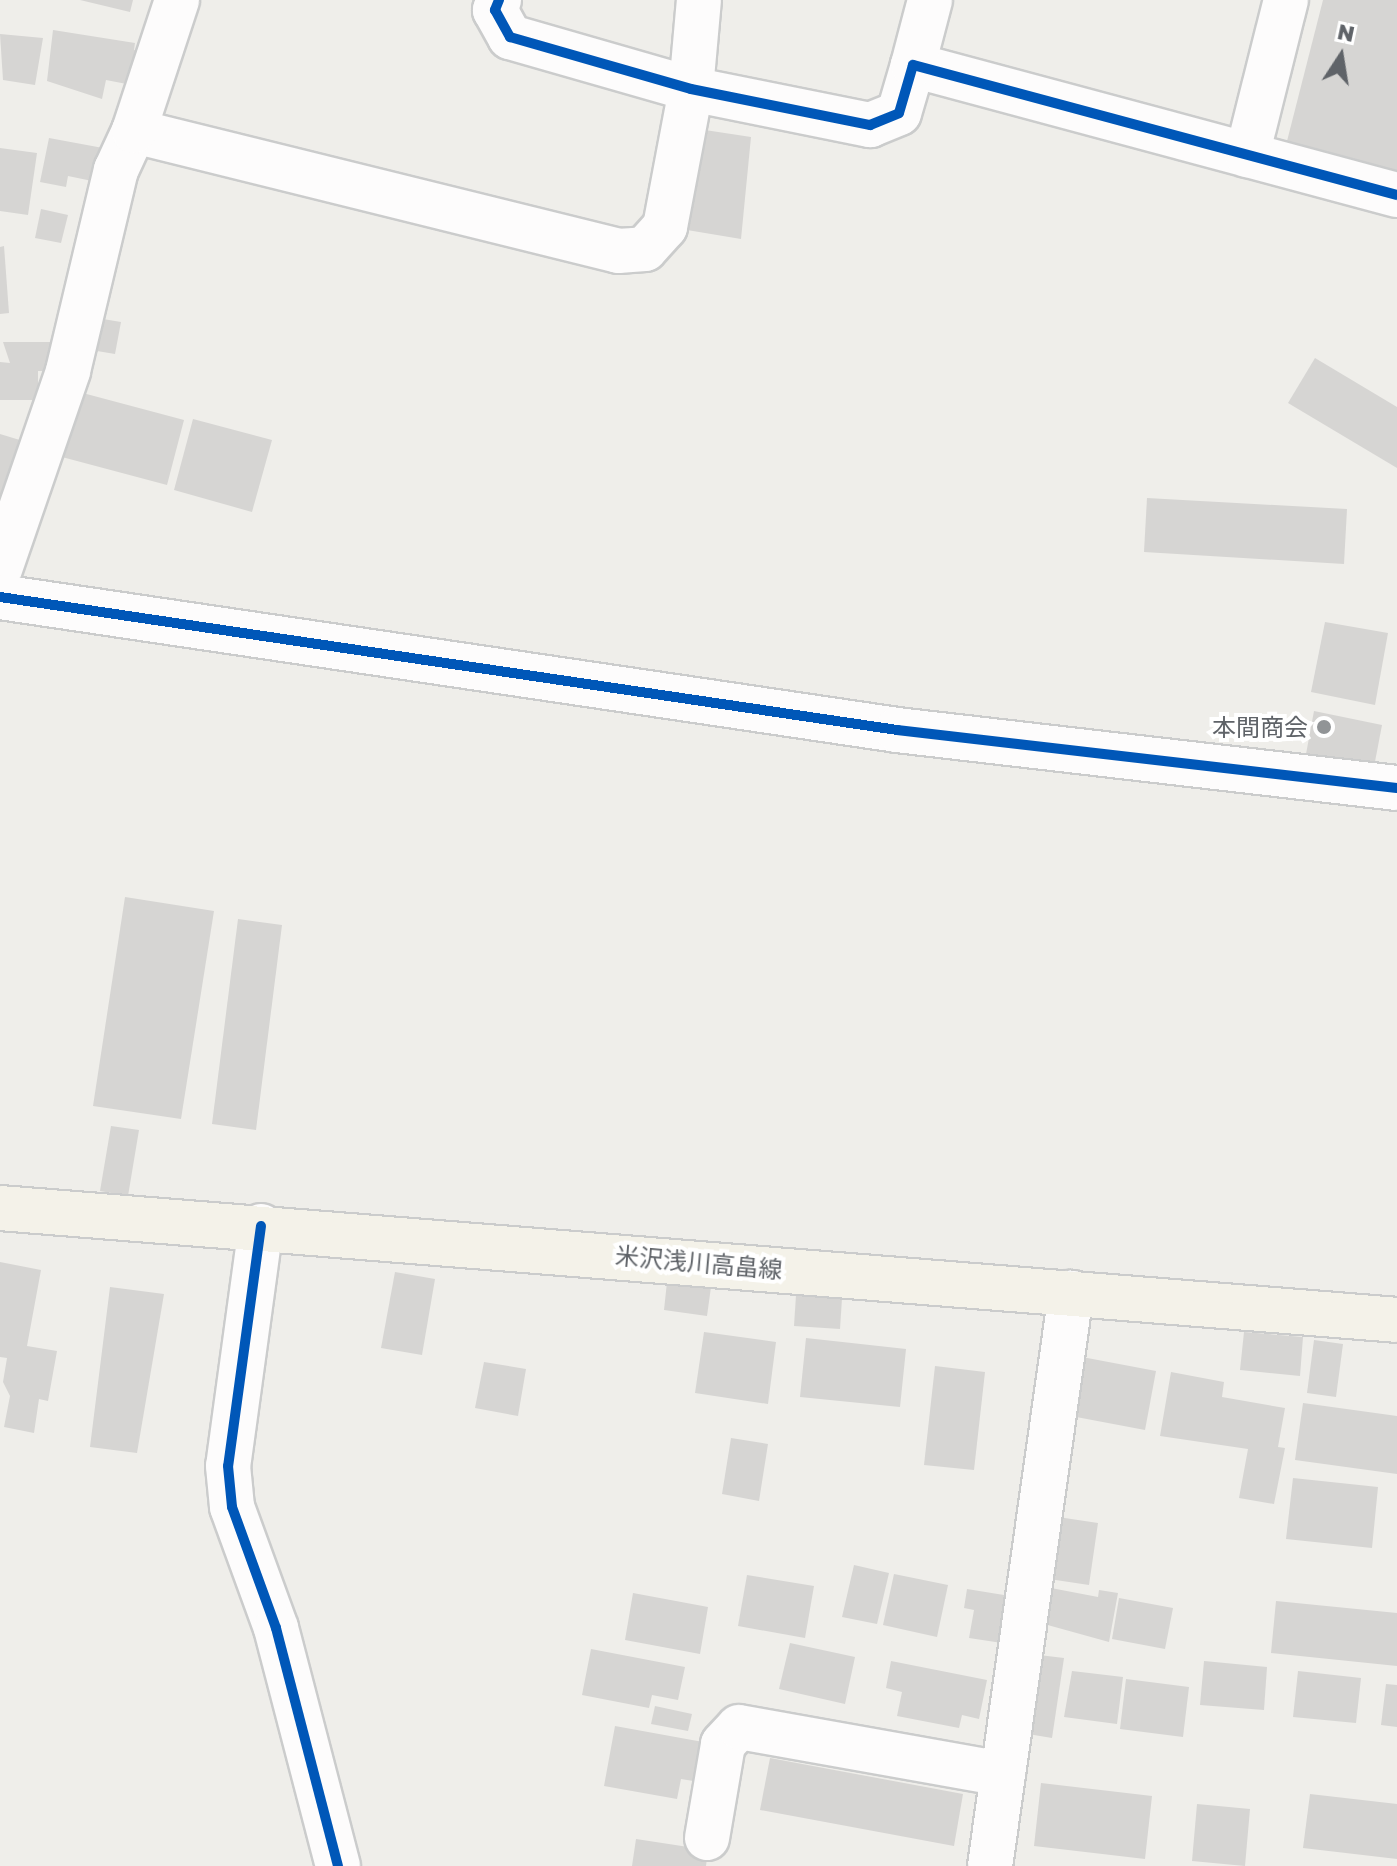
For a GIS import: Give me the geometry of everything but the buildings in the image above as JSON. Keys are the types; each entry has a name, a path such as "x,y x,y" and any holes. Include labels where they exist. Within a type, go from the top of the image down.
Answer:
{"main road":[{"name":"米沢浅川高畠線","path":"0,1208 261,1226 1397,1320"}],"street":[{"path":"0,569 68,371 116,170 134,131 177,0"},
{"path":"499,0 495,10 510,37 691,89 870,125 899,113 930,0"},
{"path":"134,131 618,251 645,249 665,227 691,89 699,0"},
{"path":"1247,155 1286,0"},
{"path":"913,65 1397,195"},
{"path":"0,597 897,730 1397,788"},
{"path":"261,1226 228,1466 232,1507 276,1628 338,1866"},
{"path":"990,1866 1071,1293"},
{"path":"707,1838 723,1744 739,1727 1003,1774"}],"cycle path":[{"path":"499,0 495,10 510,37 691,89 870,125 899,113 913,65 1397,195"},
{"path":"0,597 897,730 1397,788"},
{"path":"261,1226 228,1466 232,1507 276,1628 338,1866"}],"place":[{"name":"本間商会","path":"1324,727"}]}
